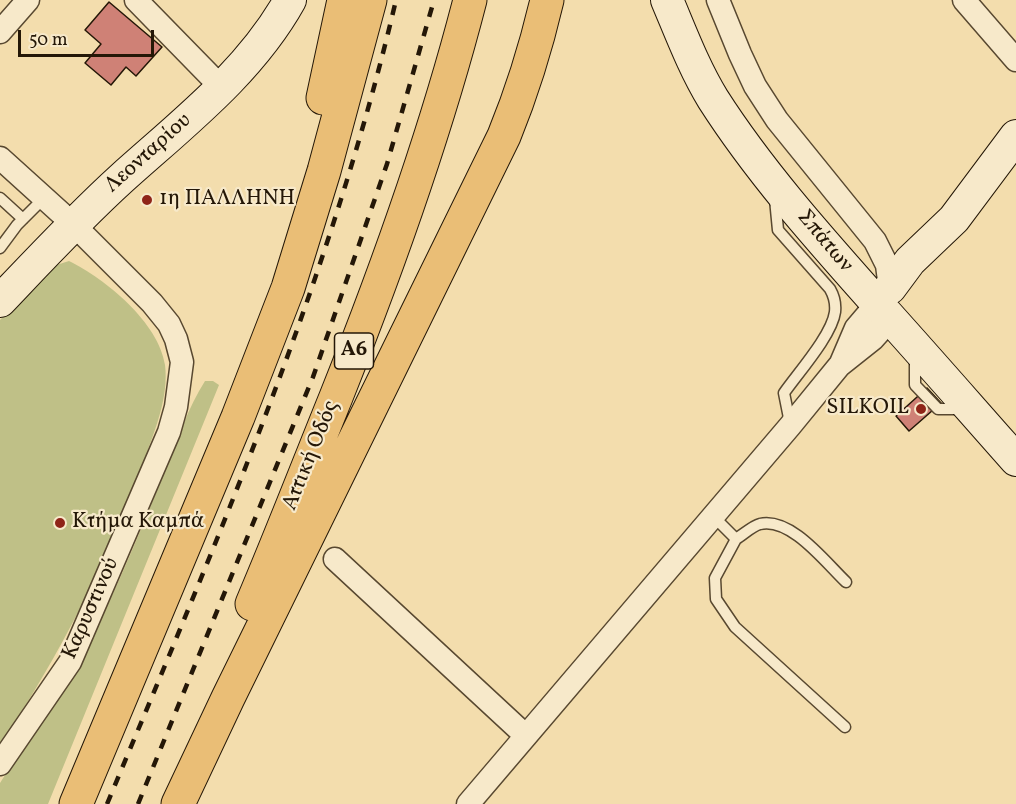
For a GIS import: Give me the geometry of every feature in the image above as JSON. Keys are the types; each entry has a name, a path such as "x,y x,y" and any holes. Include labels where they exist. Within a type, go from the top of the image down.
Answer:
{"highway":[{"path":"207,489 226,414 273,273 304,169 327,83 344,0"},
{"path":"76,804 238,417 288,288 324,171 370,0"},
{"name":"Αττική Οδός","path":"170,804 213,693 280,537 388,264 439,114 470,0"},
{"path":"178,804 496,155 522,89 547,0"}],"main road":[{"name":"Λεονταρίου","path":"0,301 72,224 222,88 262,42 290,0"},
{"name":"Σπάτων","path":"667,0 686,46 712,97 774,181 836,257 890,303 1016,429"},
{"name":"Σπάτων","path":"689,0 706,43 730,87 754,123 852,244 915,346 1016,460"},
{"path":"890,303 924,276 954,219 1016,136"}],"street":[{"path":"0,32 28,0"},
{"path":"136,0 222,88"},
{"path":"468,804 839,366 873,339 890,303 887,265 875,241 777,120 755,86 718,0"},
{"path":"964,0 1016,60"},
{"name":"Καρυστινού","path":"0,158 72,224 152,303 169,324 182,362 180,384 169,432 70,662 0,764"},
{"path":"335,559 526,736"}],"lane":[{"path":"774,181 778,230 830,289 836,309 825,336 784,393 790,426"},
{"path":"0,198 23,219"},
{"path":"0,248 23,219 44,198"},
{"path":"713,516 736,539"},
{"path":"845,728 735,627 716,599 715,578 736,539 759,524 778,524 795,533 846,582"}],"green space":[{"name":"Kτήμα Καμπά","path":"69,261 99,279 142,318 161,349 165,365 165,389 160,413 145,458 99,570 62,642 0,746 0,320 50,267"},
{"path":"205,381 213,381 219,385 48,804 0,804 0,783 94,632 138,537 188,412"}],"building":[{"path":"109,2 162,47 136,76 126,67 111,85 85,63 101,44 85,30"},
{"path":"927,388 941,403 909,431 896,416"}],"railway":[{"path":"107,804 230,507 305,307 339,206 396,0"},
{"path":"138,804 313,377 387,164 434,0"}],"place":[{"name":"1η ΠΑΛΛΗΝΗ","path":"147,200"},
{"name":"SILKOIL","path":"921,409"},
{"name":"Kτήμα Καμπά","path":"60,523"}]}
